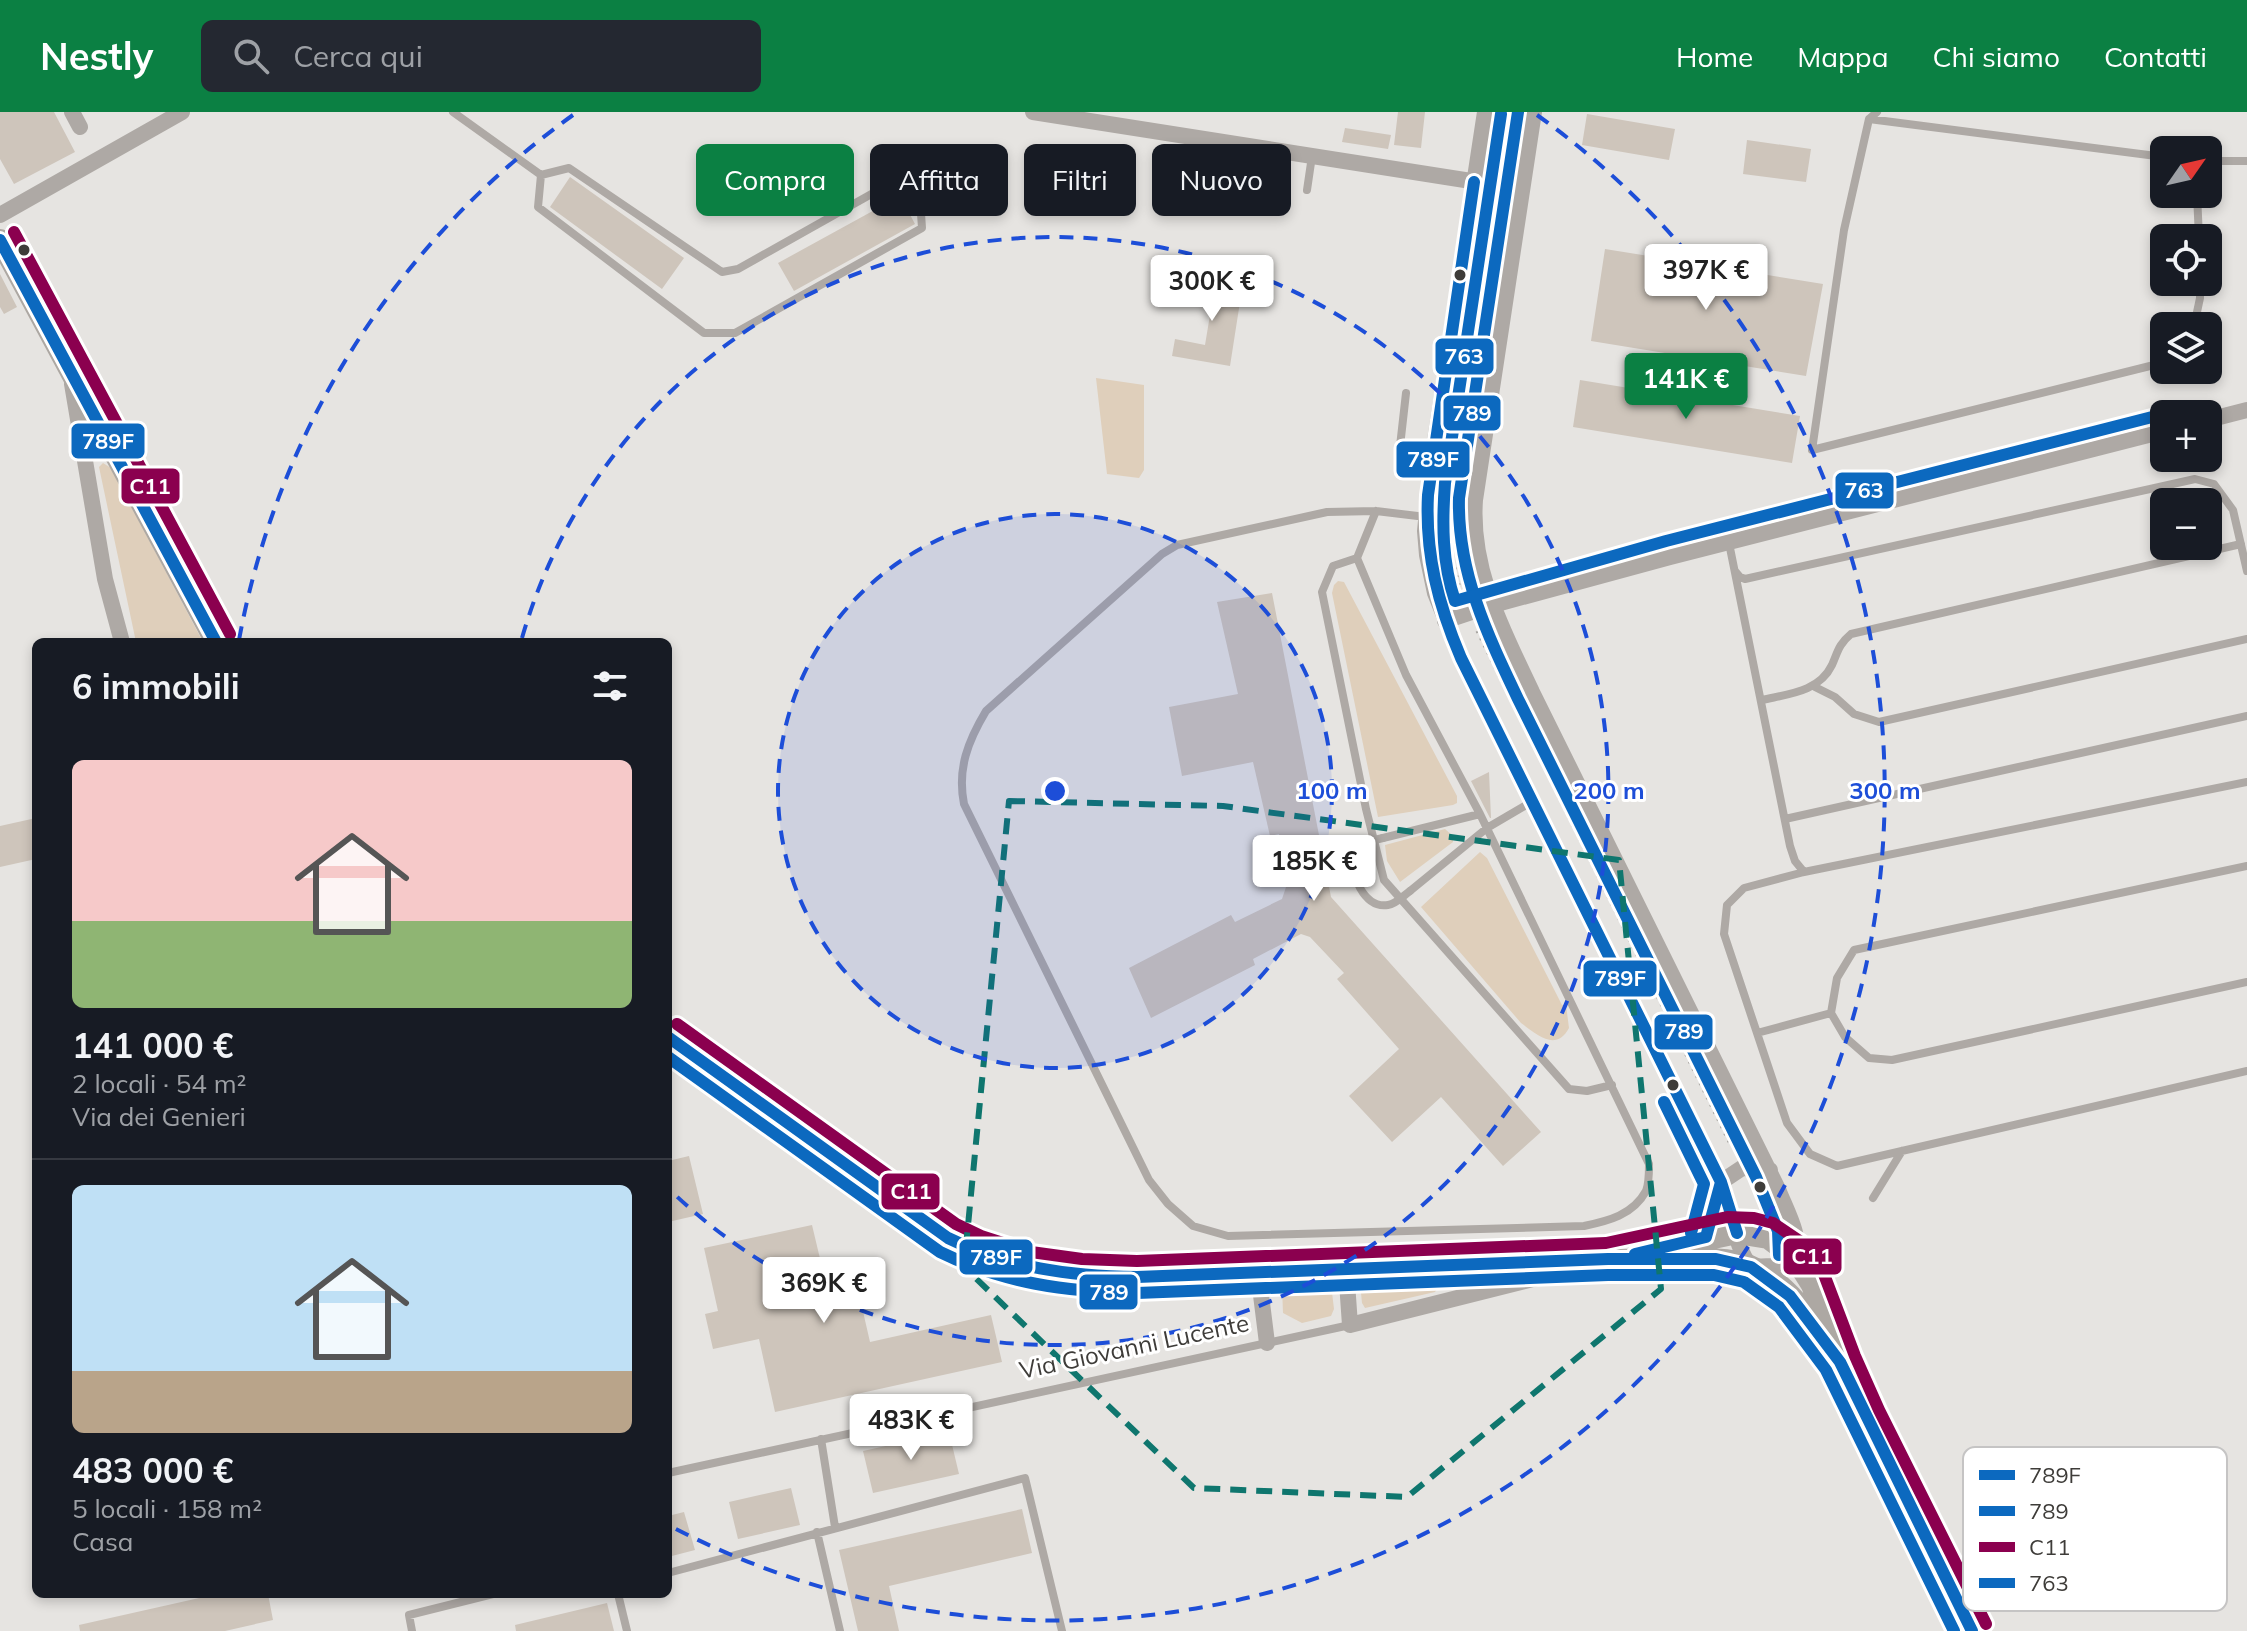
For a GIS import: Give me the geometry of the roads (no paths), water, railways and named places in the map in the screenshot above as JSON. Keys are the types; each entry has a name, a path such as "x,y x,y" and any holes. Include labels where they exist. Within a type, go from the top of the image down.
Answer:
{"street":[{"path":"0,215 182,112"},
{"path":"1033,112 1522,189"},
{"path":"1485,112 1431,471 1426,517 1428,563 1445,621 1721,1182 1741,1252 1751,1267 1790,1296 1840,1362"},
{"path":"1534,112 1475,500 1475,549 1493,605 1532,692 1770,1170 1797,1247 1795,1258"},
{"path":"0,240 214,638"},
{"path":"69,367 105,579 121,638"},
{"path":"2222,416 2247,410"},
{"path":"1445,621 1493,605 2150,435"},
{"path":"672,1040 948,1238 981,1255 1031,1270 1074,1277 1166,1277 1608,1259 1716,1259 1751,1267 1772,1266 1795,1258"},
{"path":"1706,1237 1721,1182 1742,1168 1770,1170"},
{"path":"1608,1259 1737,1233 1768,1238 1795,1258 1812,1285 1840,1362 1972,1631"},
{"name":"Via Giovanni Lucente","path":"1350,1325 1608,1259"},
{"path":"1346,1268 1350,1325"},
{"path":"1258,1271 1267,1343"}],"lane":[{"path":"453,112 541,175 569,168 722,272 738,269 870,195"},
{"path":"1877,112 1869,119 1844,230 1812,450 2150,366"},
{"path":"1869,119 2150,155"},
{"path":"1307,190 1312,156"},
{"path":"2222,161 2247,161"},
{"path":"541,175 538,207 704,333 735,333 922,228 921,216"},
{"path":"1406,393 1398,464 1431,471"},
{"path":"1735,571 1745,579 2195,479 2214,484 2233,510 2247,571"},
{"path":"1376,511 1357,558 1406,675 1487,828 1649,1164 1647,1189 1632,1207 1613,1220 1584,1226 1228,1236 1193,1226 1168,1204 1149,1180 964,804 960,786 962,767 970,739 986,711 1162,554 1177,545 1327,512 1376,511 1426,517"},
{"path":"1729,543 1792,855 1804,872"},
{"path":"1762,700 1815,687 1831,667 1839,644 1851,634 2241,544"},
{"path":"1357,558 1333,566 1322,592 1366,809 1384,880 1569,1089 1587,1091 1612,1085"},
{"path":"1815,687 1835,697 1854,714 1879,722 2247,639"},
{"path":"1785,819 2247,716"},
{"path":"2247,782 1804,872 1744,888 1727,905 1724,934 1787,1123 1810,1154 1837,1166 2247,1071"},
{"path":"1480,814 1366,842 1351,854 1351,867 1359,888 1377,904 1393,904 1487,828 1533,801"},
{"path":"2247,866 1854,950 1837,978 1831,1013 1845,1037 1869,1058 1892,1060 2247,982"},
{"path":"1757,1033 1831,1013"},
{"path":"1873,1198 1902,1151"},
{"name":"Via Giovanni Lucente","path":"672,1472 1350,1325"},
{"path":"821,1439 835,1527"},
{"path":"672,1572 1025,1478 1062,1631"},
{"path":"817,1532 840,1631"},
{"path":"412,1631 409,1615 477,1598"},
{"path":"619,1598 627,1631"}]}
